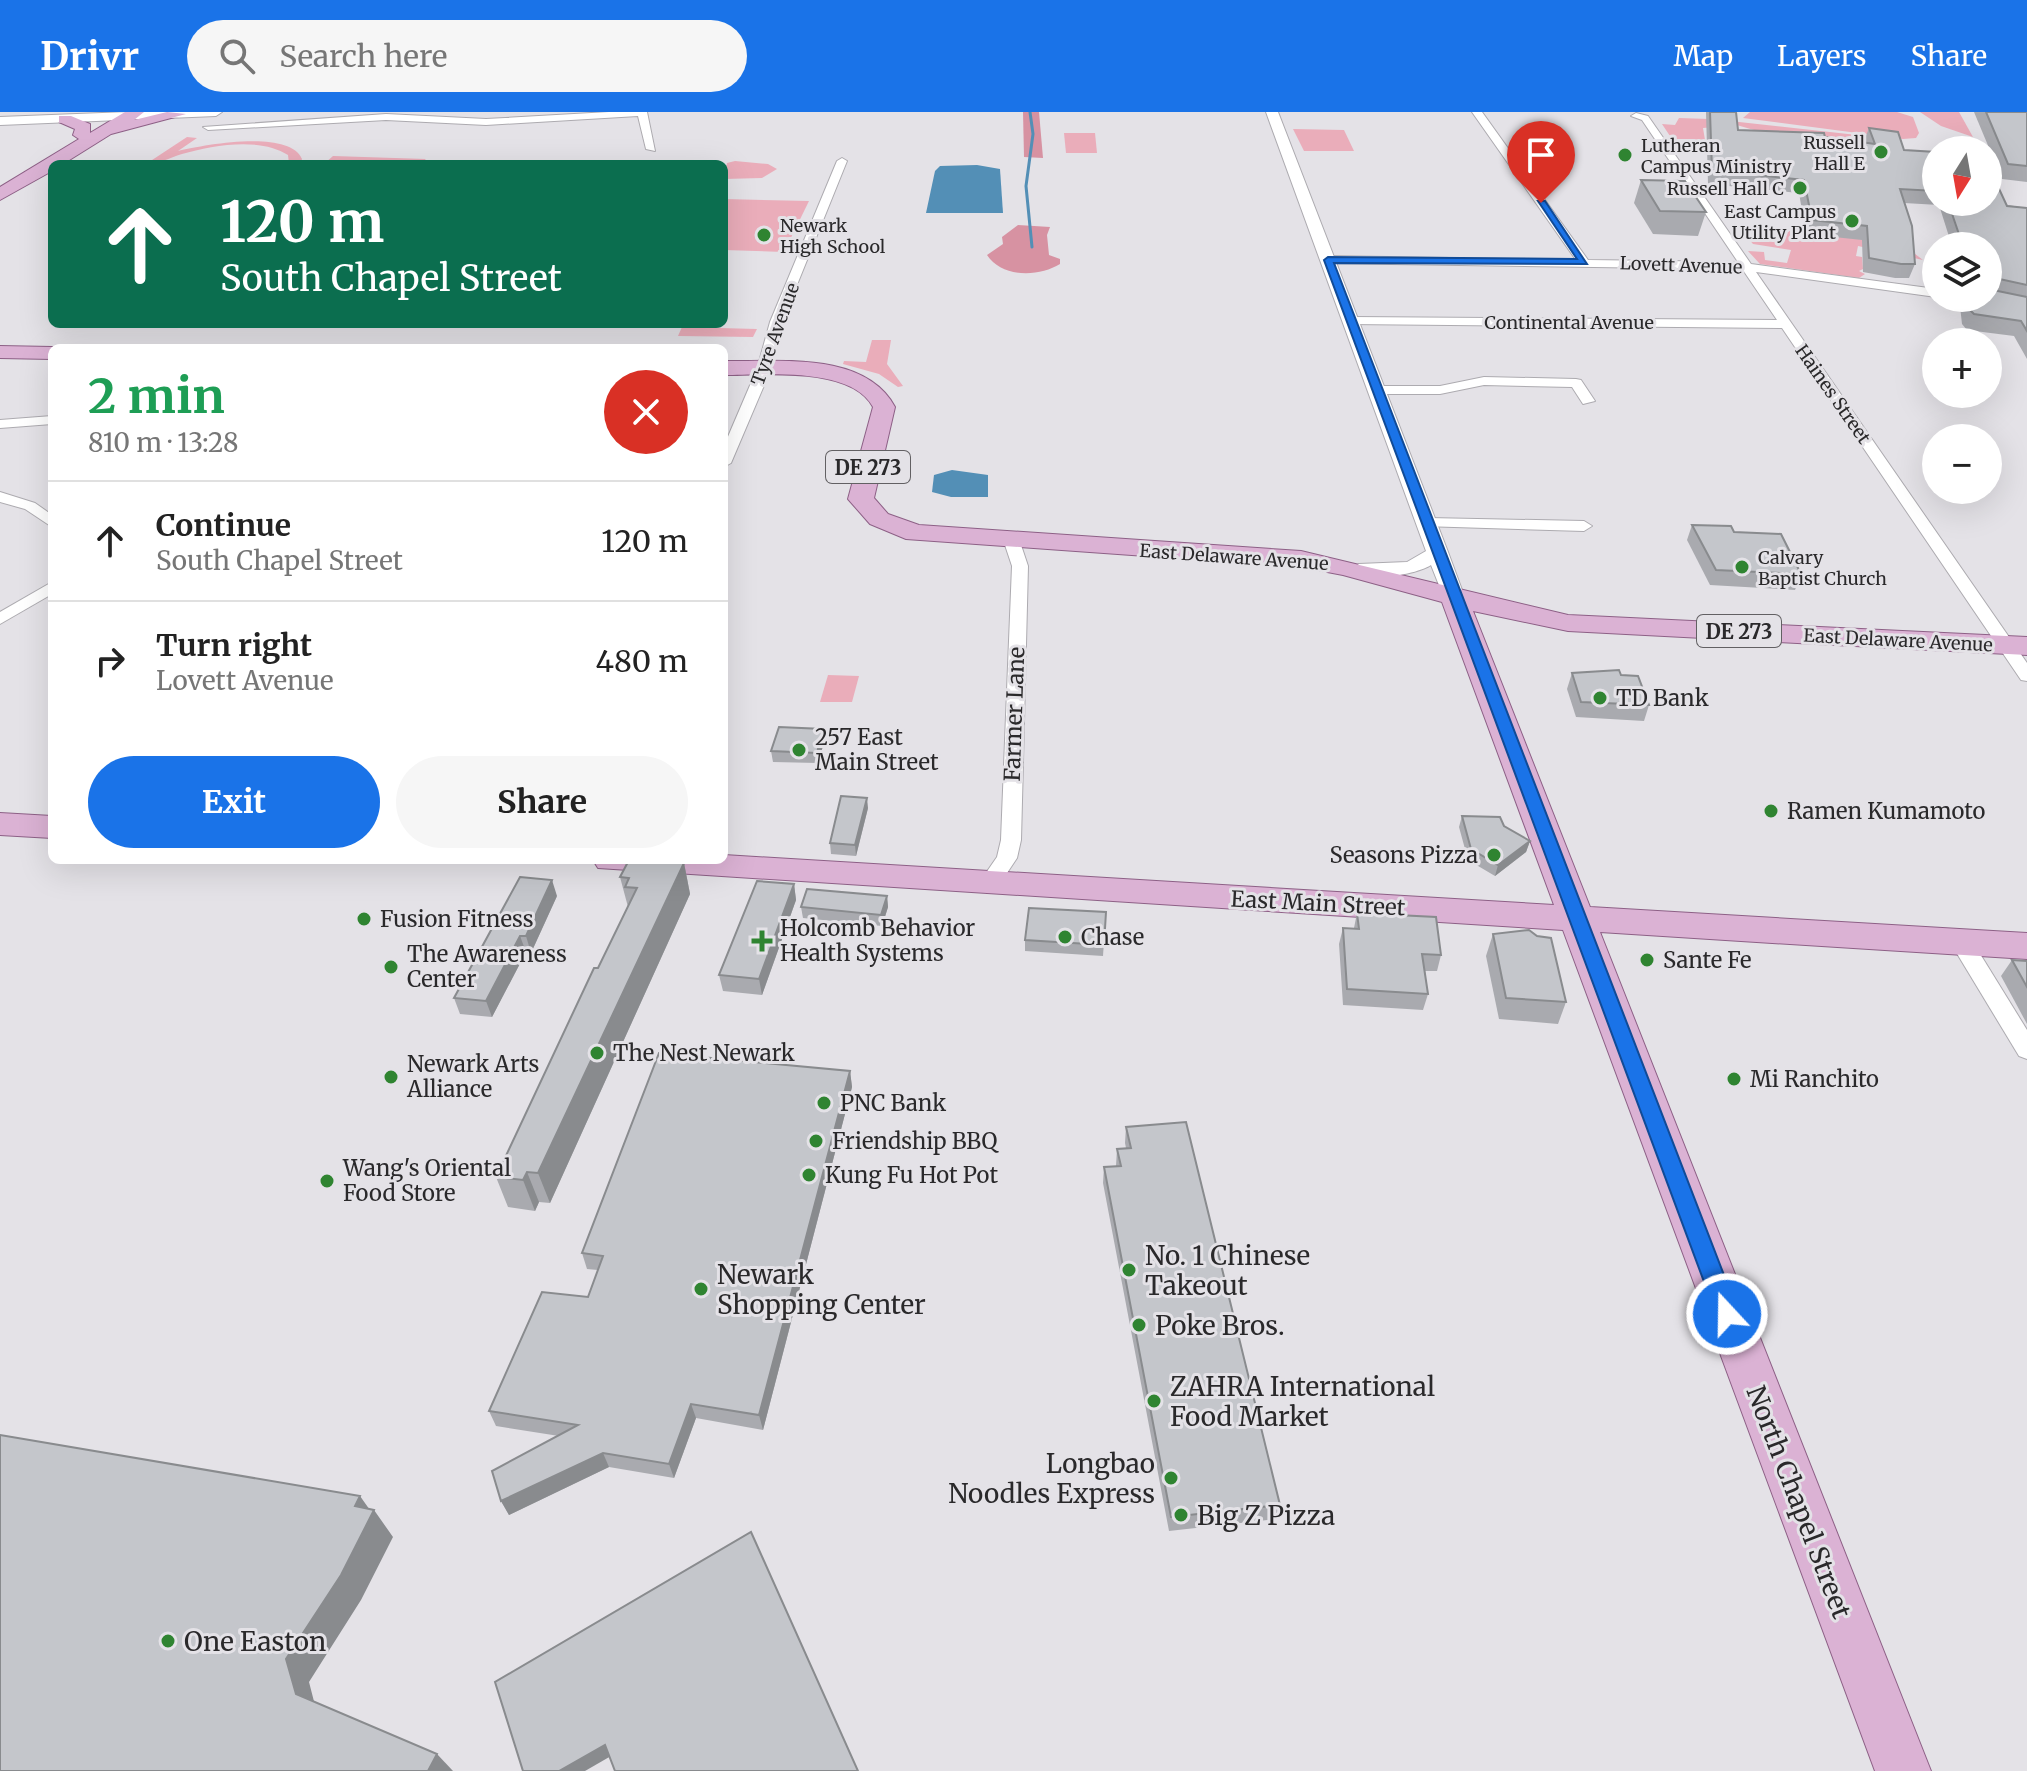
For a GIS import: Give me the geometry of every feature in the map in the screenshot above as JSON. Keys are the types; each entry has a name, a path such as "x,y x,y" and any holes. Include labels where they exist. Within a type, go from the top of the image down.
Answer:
{"main road":[{"path":"52,160 87,136 182,113"},
{"path":"0,186 125,114"},
{"path":"65,119 84,127 87,136"},
{"path":"0,195 48,162"},
{"path":"0,352 48,353"},
{"name":"East Delaware Avenue","path":"728,368 839,374 863,382 881,396 883,415 860,495 866,507 879,519 915,533 1012,542 1275,557 1359,570 1454,598 1568,623 2016,645"},
{"name":"North Chapel Street","path":"1454,598 1903,1771"},
{"path":"0,824 48,827"},
{"name":"East Main Street","path":"676,864 2027,946"}],"street":[{"path":"0,121 216,112"},
{"path":"208,127 410,115 486,122 642,112 651,149"},
{"path":"1272,112 1454,598"},
{"path":"1477,112 1584,262"},
{"name":"Haines Street","path":"1636,116 1645,118 1785,324 2016,645 2027,676"},
{"name":"Tyre Avenue","path":"728,454 764,369 776,322 842,161"},
{"name":"Lovett Avenue","path":"1328,260 1745,266 1922,291"},
{"name":"Continental Avenue","path":"1352,321 1785,324"},
{"path":"1378,390 1440,390 1484,381 1576,383 1588,401"},
{"path":"0,424 48,420"},
{"path":"0,497 30,506 48,519"},
{"path":"1428,523 1584,526"},
{"name":"Farmer Lane","path":"990,883 1007,858 1011,840 1020,566 1012,542"},
{"path":"1359,570 1412,568 1438,552"},
{"path":"0,619 48,589"},
{"path":"1961,942 2027,1050"}],"shaded area":[{"path":"1023,112 1039,112 1043,158 1024,157"},
{"path":"1750,112 1897,112 1913,117 1919,133 1916,138 1903,139 1743,118"},
{"path":"1920,112 1959,112 1972,136 1970,136 1941,126"},
{"path":"1679,118 1709,119 1715,127 1703,128 1706,146 1693,139 1672,139 1662,124 1675,125"},
{"path":"1721,120 1866,136 1870,137 1861,139 1880,138 1882,142 1807,140"},
{"path":"1293,129 1344,130 1354,151 1304,151"},
{"path":"1064,133 1095,133 1097,153 1066,153"},
{"path":"187,137 197,138 178,151 225,143 264,142 281,144 294,150 302,159 289,160 288,155 264,146 236,144 194,151 166,160 152,160"},
{"path":"333,156 426,159 425,160 328,160"},
{"path":"728,163 768,164 777,169 762,178 728,179"},
{"path":"728,199 809,201 784,252 728,250"},
{"path":"1018,225 1050,227 1047,235 1049,255 1060,259 1060,264 1042,271 1021,273 994,263 987,255 1003,244 1002,237"},
{"path":"1746,226 1902,244 1922,260 1858,246 1856,256 1862,257 1863,269 1859,271 1865,274 1859,278 1760,264 1748,251 1764,252 1765,260 1787,263 1791,250 1753,244 1742,231"},
{"path":"682,328 757,329 753,337 678,336"},
{"path":"872,340 891,340 887,364 903,386 898,387 879,374 843,364 844,361 866,362"},
{"path":"828,675 859,676 852,702 820,702"}],"water":[{"path":"977,165 1000,169 1003,213 926,213 935,171 940,166"},
{"path":"952,470 988,475 988,497 951,497 932,492 934,475"}],"building":[{"path":"1710,112 1736,112 1738,130 1824,133 1825,137 1875,144 1869,128 1898,132 1904,150 1922,151 1922,190 1900,189 1912,226 1915,264 1869,258 1867,226 1812,220 1804,180 1712,170"},
{"path":"1986,112 2027,112 2027,166 2008,164 2002,150 2002,136 1996,136"},
{"path":"1641,180 1685,181 1706,212 1660,211"},
{"path":"2002,195 2007,206 2027,208 2027,285 2002,280 2002,232 1958,232 1953,216 2002,216"},
{"path":"2002,292 2027,297 2027,331 2021,321 1972,312 2002,312"},
{"path":"1692,525 1731,526 1734,532 1781,534 1801,574 1716,570"},
{"path":"1619,670 1621,675 1638,676 1649,705 1581,702 1572,673"},
{"path":"779,727 823,729 817,753 771,751"},
{"path":"841,796 867,798 855,845 830,843"},
{"name":"Seasons Pizza","path":"1462,816 1500,817 1504,826 1530,841 1498,865 1471,849"},
{"path":"627,864 684,864 538,1173 527,1172 523,1180 496,1177 594,968 598,968 637,888 625,887 629,878 620,877"},
{"path":"520,877 552,880 526,936 520,936 486,1001 454,998"},
{"name":"Holcomb Behavior Health Systems","path":"757,881 794,884 759,979 719,975"},
{"path":"807,889 887,896 881,915 801,907"},
{"name":"Chase","path":"1029,908 1106,912 1104,945 1025,940"},
{"path":"1357,913 1436,917 1441,955 1422,954 1428,994 1347,989 1343,928 1359,929"},
{"path":"1529,930 1537,936 1551,938 1566,1002 1506,998 1493,934"},
{"path":"2012,960 2027,961 2027,987"},
{"name":"Newark Shopping Center","path":"659,1053 850,1071 759,1415 691,1404 669,1464 603,1453 501,1501 492,1471 578,1425 489,1411 542,1292 588,1297 603,1256 582,1253"},
{"path":"1186,1122 1280,1505 1171,1517 1104,1167 1121,1166 1117,1149 1131,1148 1126,1127"},
{"name":"One Easton","path":"0,1435 360,1496 355,1506 374,1510 341,1575 286,1659 296,1694 437,1754 428,1771 0,1771"},
{"path":"751,1532 858,1771 615,1771 605,1745 559,1771 523,1771 495,1682"}],"waterway":[{"path":"1030,112 1033,134 1026,186 1032,247"}],"place":[{"name":"Russell Hall E","path":"1881,152"},
{"name":"Lutheran Campus Ministry","path":"1625,155"},
{"name":"Russell Hall C","path":"1800,188"},
{"name":"East Campus Utility Plant","path":"1852,221"},
{"name":"Newark High School","path":"764,235"},
{"name":"Calvary Baptist Church","path":"1742,567"},
{"name":"TD Bank","path":"1600,698"},
{"name":"257 East Main Street","path":"799,750"},
{"name":"Ramen Kumamoto","path":"1771,811"},
{"name":"Seasons Pizza","path":"1494,855"},
{"name":"Fusion Fitness","path":"364,919"},
{"name":"Chase","path":"1065,937"},
{"name":"Holcomb Behavior Health Systems","path":"762,941"},
{"name":"Sante Fe","path":"1647,960"},
{"name":"The Awareness Center","path":"391,967"},
{"name":"The Nest Newark","path":"597,1053"},
{"name":"Newark Arts Alliance","path":"391,1077"},
{"name":"Mi Ranchito","path":"1734,1079"},
{"name":"PNC Bank","path":"824,1103"},
{"name":"Friendship BBQ","path":"816,1141"},
{"name":"Kung Fu Hot Pot","path":"809,1175"},
{"name":"Wang's Oriental Food Store","path":"327,1181"},
{"name":"No. 1 Chinese Takeout","path":"1129,1270"},
{"name":"Newark Shopping Center","path":"701,1289"},
{"name":"Poke Bros.","path":"1139,1325"},
{"name":"ZAHRA International Food Market","path":"1154,1401"},
{"name":"Longbao Noodles Express","path":"1171,1478"},
{"name":"Big Z Pizza","path":"1181,1515"},
{"name":"One Easton","path":"168,1641"}],"route":[{"path":"1541,203 1584,262 1328,260 1727,1314"}]}
